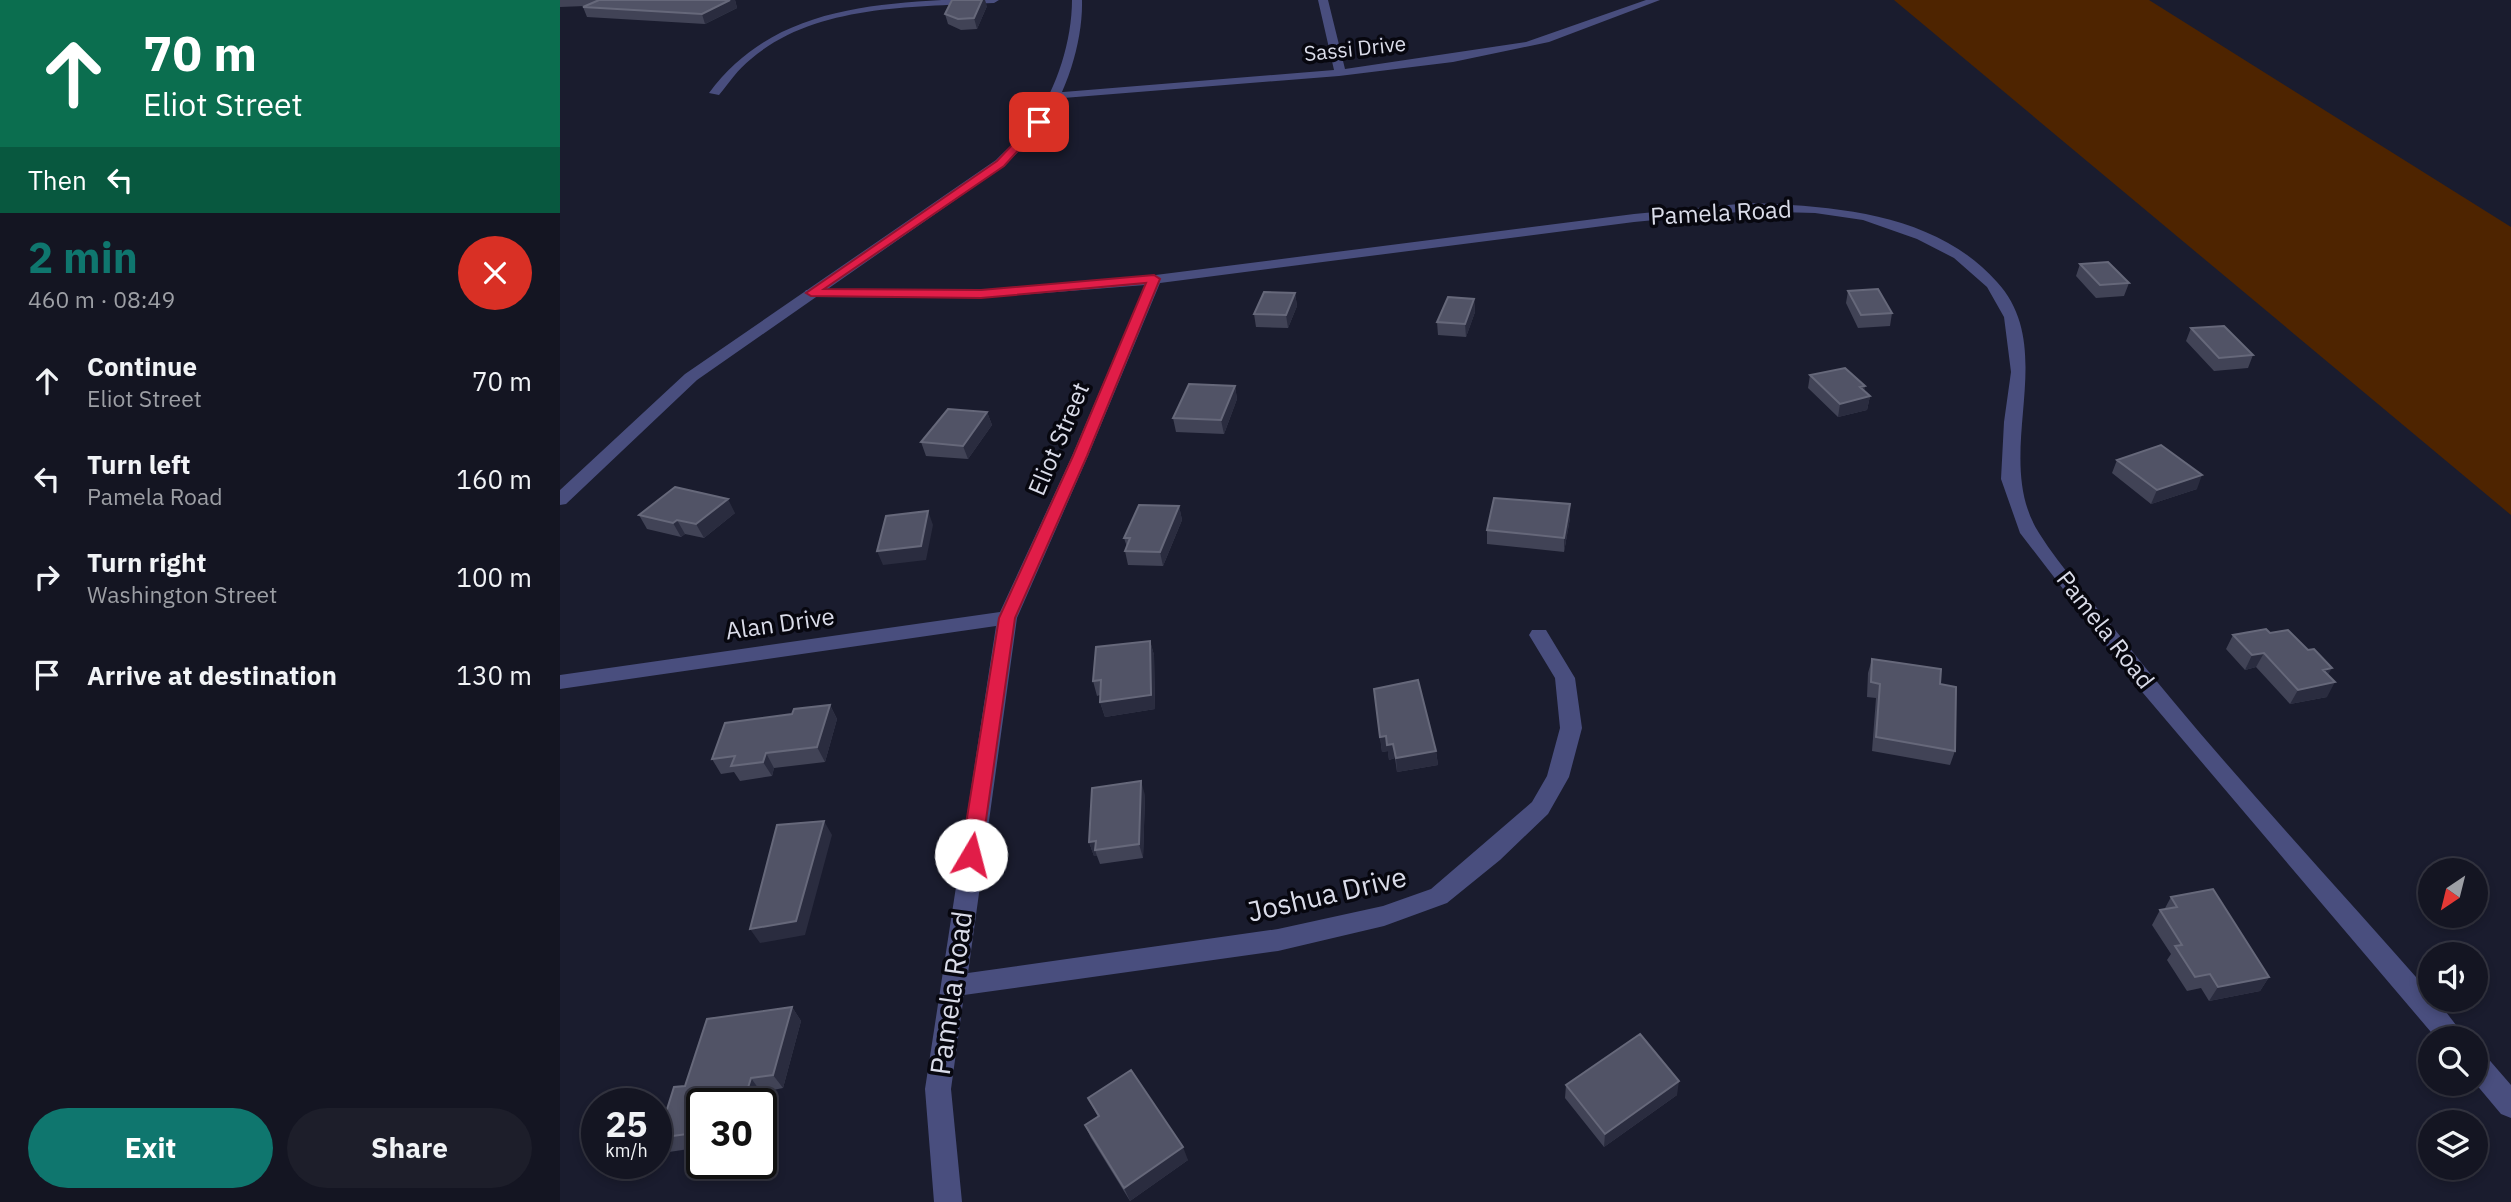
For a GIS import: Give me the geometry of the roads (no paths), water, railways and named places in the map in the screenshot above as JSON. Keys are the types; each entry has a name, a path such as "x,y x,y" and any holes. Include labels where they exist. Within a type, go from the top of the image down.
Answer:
{"street":[{"path":"715,93 751,53 824,21 889,8 994,0"},
{"path":"560,500 691,377 1000,163 1039,122 1062,74 1079,11 1077,0"},
{"path":"1323,0 1340,71"},
{"name":"Sassi Drive","path":"1051,96 1340,71 1510,49 1555,37 1655,0"},
{"name":"Pamela Road","path":"811,293 981,294 1154,279 1634,218 1749,207 1815,209 1865,216 1922,236 1959,255 1993,285 2011,317 2019,372 2012,422 2010,479 2029,533 2150,688 2443,1026"},
{"name":"Eliot Street","path":"1007,618 1080,456 1154,279"},
{"name":"Pamela Road","path":"948,1202 938,1089 1007,618"},
{"name":"Alan Drive","path":"560,682 1007,618"},
{"name":"Joshua Drive","path":"951,986 1278,940 1384,916 1439,896 1492,853 1540,808 1558,777 1571,727 1565,678 1539,635"},
{"path":"2488,1078 2511,1104"}]}
